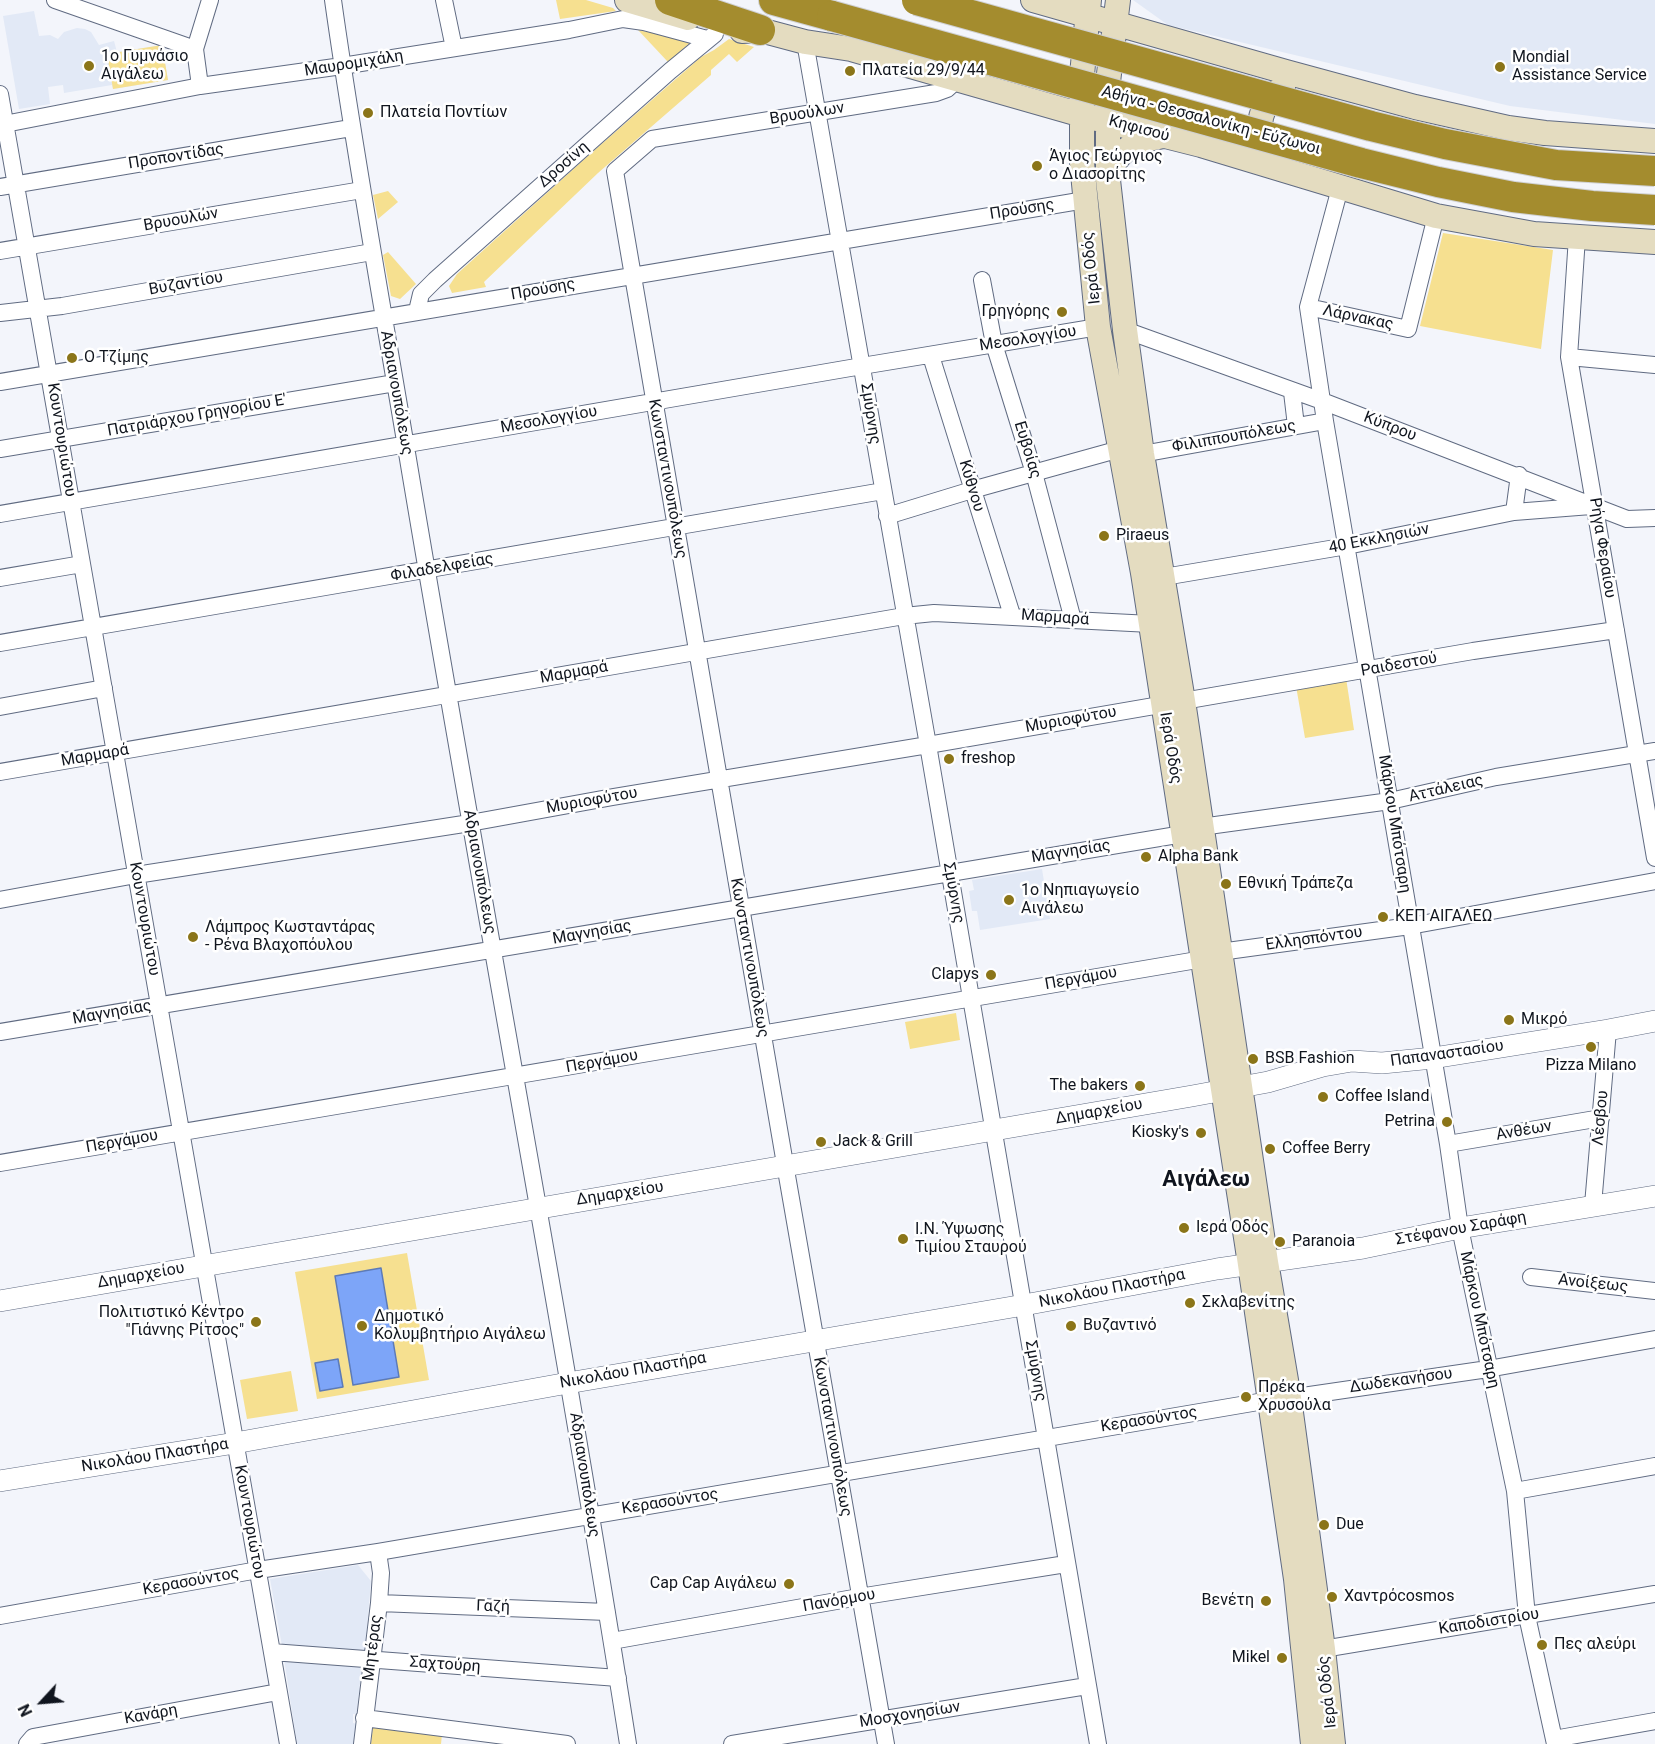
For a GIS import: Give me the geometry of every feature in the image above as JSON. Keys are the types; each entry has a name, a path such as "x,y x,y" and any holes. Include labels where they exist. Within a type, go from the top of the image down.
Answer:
{"highway":[{"path":"670,0 760,30"},
{"name":"Αθήνα - Θεσσαλονίκη - Εύζωνοι","path":"774,0 1361,163 1438,182 1553,203 1655,210"},
{"path":"917,0 1436,142 1556,165 1655,171"}],"main road":[{"name":"Κηφισού","path":"627,0 715,33 760,30 806,42 851,49 1174,139 1436,216 1534,234 1655,242"},
{"path":"1012,0 1052,19 1071,35 1137,116 1174,139"},
{"path":"1033,0 1117,12 1164,36 1201,48 1415,106 1508,128 1655,141"},
{"path":"1127,0 1138,16 1164,36"},
{"name":"Ιερά Οδός","path":"1088,8 1082,75 1083,163 1098,327 1164,577 1173,702 1258,1264 1323,1649 1333,1744"},
{"path":"984,86 1048,78 1068,68 1102,40 1117,12"},
{"name":"Ιερά Οδός","path":"1117,12 1108,82 1108,180 1125,330 1131,451 1151,624 1173,702"},
{"path":"1082,115 1093,96 1126,69 1146,60 1201,48"},
{"path":"1297,176 1282,169 1267,152 1260,130 1262,114 1268,100 1284,87 1299,81 1323,82"},
{"path":"1027,98 1055,116 1070,132 1083,163"},
{"path":"1108,180 1112,165 1126,148 1138,142 1174,139"},
{"name":"Ιερά Οδός","path":"1280,1399 1313,1744"}],"street":[{"path":"55,0 195,49"},
{"path":"200,86 195,49 210,0"},
{"name":"Αδριανουπόλεως","path":"333,0 351,128 447,695 538,1207 628,1744"},
{"path":"444,0 454,48"},
{"name":"Μαυρομιχάλη","path":"2,125 200,86 569,30 623,18 715,33"},
{"name":"Δροσίνη","path":"417,311 421,294 435,280 715,33"},
{"name":"Σμύρνης","path":"806,42 1098,1744"},
{"name":"Βρυούλων","path":"615,171 652,139 936,93 947,89 958,79"},
{"name":"Κουντουριώτου","path":"0,94 8,185 26,247 50,374 288,1744"},
{"name":"Προποντίδας","path":"8,185 351,128"},
{"name":"Κωνσταντινουπόλεως","path":"615,171 718,781 886,1744"},
{"name":"Μάρκου Μπότσαρη","path":"1340,188 1308,307 1325,421 1448,1144 1460,1228 1515,1491 1527,1616 1555,1742"},
{"name":"Βρυουλών","path":"0,251 362,190"},
{"name":"Προύσης","path":"0,382 1085,200"},
{"name":"Λάρνακας","path":"1308,307 1408,329 1436,216"},
{"name":"Ρήγα Φεραίου","path":"1577,237 1569,357 1655,858"},
{"name":"Βυζαντίου","path":"0,313 62,306 372,252"},
{"name":"Ευβοίας","path":"982,280 994,344 1035,473 1073,620"},
{"name":"Μεσολογγίου","path":"0,514 1098,327"},
{"name":"Κύπρου","path":"1125,330 1322,401 1631,520 1655,518"},
{"name":"Κύθνου","path":"932,356 1012,615"},
{"path":"1569,357 1654,371"},
{"name":"Πατριάρχου Γρηγορίου Ε'","path":"0,449 395,383"},
{"path":"1293,392 1296,426"},
{"name":"Φιλιππουπόλεως","path":"1131,451 1325,421"},
{"path":"887,516 1035,473 1131,451"},
{"path":"1514,512 1519,475"},
{"name":"Φιλαδελφείας","path":"0,643 883,491"},
{"name":"40 Εκκλησιών","path":"1164,577 1347,546 1514,512 1595,506"},
{"path":"0,578 82,564"},
{"name":"Μαρμαρά","path":"0,772 904,616 934,613 1012,615 1151,624"},
{"name":"Ραιδεστού","path":"1173,702 1369,671 1473,651 1616,630"},
{"path":"0,707 104,688"},
{"name":"Μυριοφύτου","path":"0,900 136,875 470,824 613,797 1173,702"},
{"name":"Αττάλειας","path":"1192,830 1390,801 1496,777 1655,751"},
{"name":"Μαγνησίας","path":"0,1032 493,951 1192,830"},
{"name":"Ελλησπόντου","path":"1212,955 1410,926 1655,880"},
{"name":"Περγάμου","path":"0,1164 762,1035 1212,955"},
{"name":"Παπαναστασίου","path":"1232,1088 1268,1082 1332,1064 1382,1063 1433,1058 1655,1021"},
{"name":"Λέσβου","path":"1593,1205 1608,1030"},
{"name":"Δημαρχείου","path":"0,1300 538,1207 786,1167 1232,1088"},
{"name":"Ανθέων","path":"1448,1144 1601,1118"},
{"name":"Στέφανου Σαράφη","path":"1258,1264 1363,1248 1460,1228 1655,1196"},
{"name":"Νικολάου Πλαστήρα","path":"0,1481 235,1443 1258,1264"},
{"name":"Ανοίξεως","path":"1531,1277 1655,1291"},
{"name":"Δωδεκανήσου","path":"1280,1399 1488,1369 1655,1339"},
{"name":"Κερασούντος","path":"0,1616 258,1570 378,1552 1280,1399"},
{"path":"1515,1491 1655,1466"},
{"name":"Μητέρας","path":"362,1744 379,1603 381,1573 378,1552"},
{"name":"Πανόρμου","path":"612,1641 1066,1564"},
{"name":"Καποδιστρίου","path":"1323,1649 1655,1594"},
{"name":"Γαζή","path":"379,1603 607,1612"},
{"name":"Σαχτούρη","path":"272,1652 618,1678"},
{"name":"Μοσχονησίων","path":"732,1744 1087,1686"},
{"name":"Κανάρη","path":"27,1744 33,1737 278,1692"},
{"path":"364,1718 567,1744"},
{"path":"1555,1742 1655,1721"}],"shaded area":[{"path":"556,0 586,0 616,11 560,19"},
{"path":"1133,0 1655,0 1655,124 1510,106 1168,25"},
{"name":"1ο Γυμνάσιο Αιγάλεω","path":"34,11 39,36 50,35 58,39 64,32 77,28 91,32 99,45 114,41 117,52 162,45 168,80 113,89 112,85 64,93 63,85 48,87 50,104 19,109 3,16"},
{"path":"638,30 690,41 690,43 668,62"},
{"path":"729,39 754,47 737,62 729,54 711,70 711,75 598,173 484,282 486,287 452,293 449,286 457,274 701,57"},
{"path":"162,45 168,80 113,89 107,54"},
{"path":"388,191 398,202 378,219 373,195"},
{"path":"1443,233 1553,250 1541,349 1420,326"},
{"path":"388,252 416,284 400,299 391,296 383,255"},
{"path":"1346,678 1354,730 1305,738 1296,686"},
{"name":"1ο Νηπιαγωγείο Αιγάλεω","path":"1042,869 1050,919 980,930 977,911 972,911 969,891 974,890 972,880"},
{"path":"956,1013 960,1040 910,1049 905,1022"},
{"name":"Δημοτικό Κολυμβητήριο Αιγάλεω","path":"407,1253 429,1380 317,1399 295,1272"},
{"path":"291,1371 298,1411 247,1419 240,1380"},
{"path":"358,1565 371,1581 365,1651 282,1646 270,1579"},
{"path":"284,1659 362,1665 357,1711 353,1714 353,1723 357,1724 354,1744 297,1744"},
{"path":"373,1727 442,1734 441,1744 371,1744"}],"water":[{"path":"381,1268 399,1377 353,1385 335,1276"},
{"path":"338,1359 343,1387 320,1391 315,1363"}],"place":[{"name":"1ο Γυμνάσιο Αιγάλεω","path":"89,66"},
{"name":"Mondial Assistance Service","path":"1500,67"},
{"name":"Πλατεία 29/9/44","path":"850,71"},
{"name":"Πλατεία Ποντίων","path":"368,113"},
{"name":"Άγιος Γεώργιος ο Διασορίτης","path":"1037,166"},
{"name":"Γρηγόρης","path":"1062,312"},
{"name":"Ο Τζίμης","path":"72,358"},
{"name":"Piraeus","path":"1104,536"},
{"name":"freshop","path":"949,759"},
{"name":"Alpha Bank","path":"1146,857"},
{"name":"Εθνική Τράπεζα","path":"1226,884"},
{"name":"1ο Νηπιαγωγείο Αιγάλεω","path":"1009,900"},
{"name":"ΚΕΠ ΑΙΓΑΛΕΩ","path":"1383,917"},
{"name":"Λάμπρος Κωσταντάρας - Ρένα Βλαχοπόυλου","path":"193,937"},
{"name":"Clapys","path":"991,975"},
{"name":"Μικρό","path":"1509,1020"},
{"name":"Pizza Milano","path":"1591,1047"},
{"name":"BSB Fashion","path":"1253,1059"},
{"name":"The bakers","path":"1140,1086"},
{"name":"Coffee Island","path":"1323,1097"},
{"name":"Petrina","path":"1447,1122"},
{"name":"Kiosky's","path":"1201,1133"},
{"name":"Jack & Grill","path":"821,1142"},
{"name":"Coffee Berry","path":"1270,1149"},
{"name":"Ιερά Οδός","path":"1184,1228"},
{"name":"Ι.Ν. Ύψωσης Τιμίου Σταυρού","path":"903,1239"},
{"name":"Paranoia","path":"1280,1242"},
{"name":"Σκλαβενίτης","path":"1190,1303"},
{"name":"Πολιτιστικό Κέντρο \"Γιάννης Ρίτσος\"","path":"256,1322"},
{"name":"Δημοτικό Κολυμβητήριο Αιγάλεω","path":"362,1326"},
{"name":"Βυζαντινό","path":"1071,1326"},
{"name":"Πρέκα Χρυσούλα","path":"1246,1397"},
{"name":"Due","path":"1324,1525"},
{"name":"Cap Cap Αιγάλεω","path":"789,1584"},
{"name":"Χαντρόcosmos","path":"1332,1597"},
{"name":"Βενέτη","path":"1266,1601"},
{"name":"Πες αλεύρι","path":"1542,1645"},
{"name":"Mikel","path":"1282,1658"}],"district":[{"name":"Αιγάλεω","path":"1206,1180"}]}
